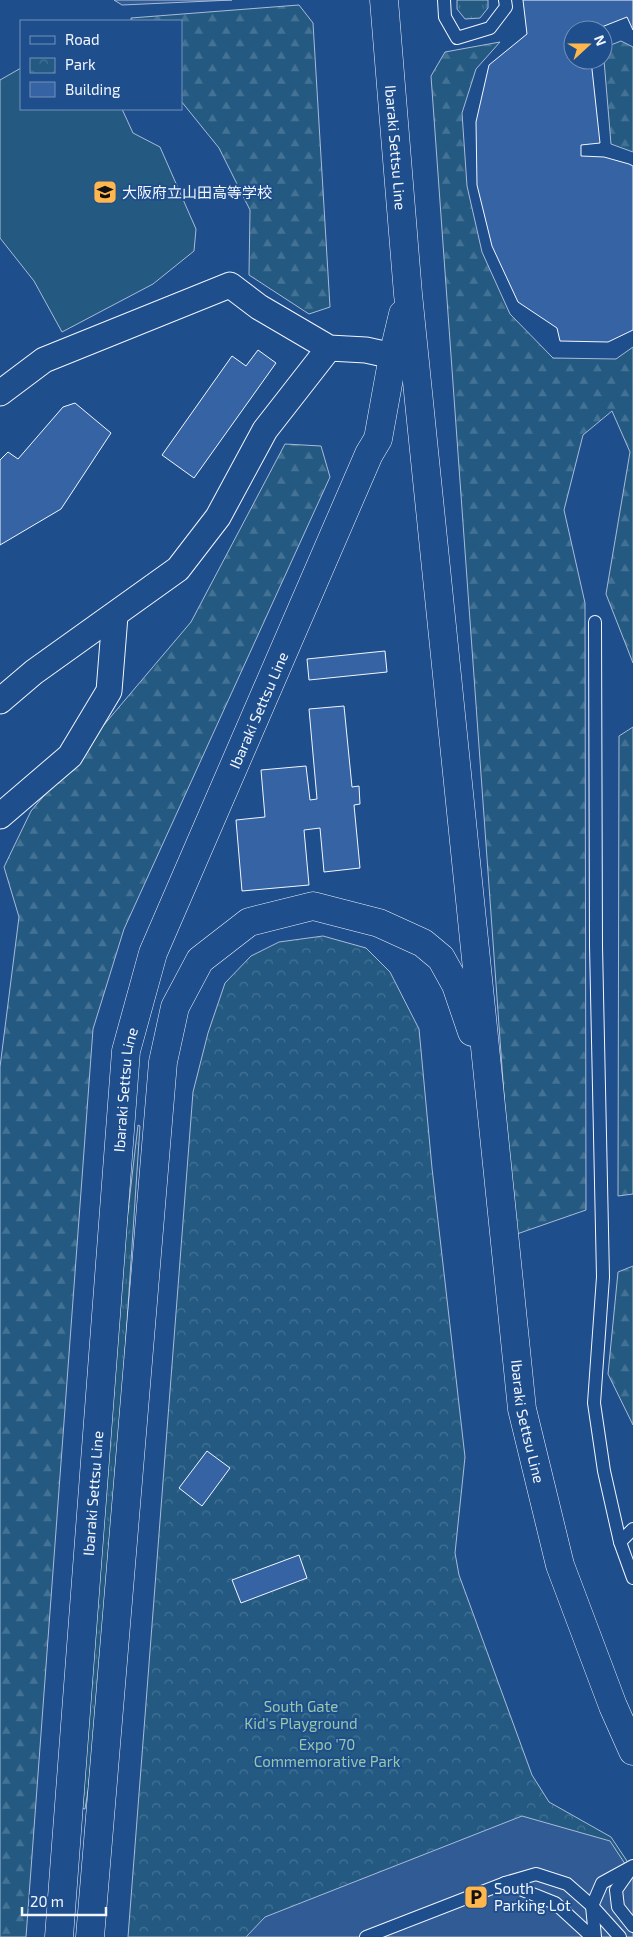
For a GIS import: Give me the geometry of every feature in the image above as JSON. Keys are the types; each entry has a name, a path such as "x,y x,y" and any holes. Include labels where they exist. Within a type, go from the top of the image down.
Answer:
{"main road":[{"name":"Ibaraki Settsu Line","path":"384,0 408,294 522,1409 560,1565 613,1706 633,1752"},
{"name":"Ibaraki Settsu Line","path":"59,1937 126,1051 152,953 369,454 378,438 393,356 408,294"},
{"name":"Ibaraki Settsu Line","path":"90,1937 163,1062 175,1007 200,960 249,922 313,906 379,922 423,943 441,958 456,985 487,1076"}],"street":[{"path":"0,392 44,360 230,285 258,307 329,348 366,350 393,356"},
{"path":"0,701 34,672 115,616 178,569 218,517 265,430 329,348"},
{"path":"0,816 70,756 109,691 115,616"}],"lane":[{"path":"444,0 445,17 457,38 490,28 506,7 505,0"},
{"path":"595,622 596,946 603,1277 594,1403 604,1471 620,1542 633,1578"},
{"path":"620,1542 633,1529"},
{"path":"593,1937 592,1906 602,1883 633,1866"},
{"path":"633,1866 616,1890 618,1907 633,1926"},
{"path":"366,1937 505,1883 536,1874 567,1884 592,1906 620,1937"},
{"path":"505,1883 555,1903 593,1937"}],"green space":[{"path":"457,0 488,0 488,8 480,18 465,19 457,9"},
{"path":"299,5 313,23 330,307 309,314 249,275 250,210 219,148 182,102 182,20 131,20 131,18"},
{"path":"621,41 633,47 633,152 611,144 605,70 613,70 613,44"},
{"path":"500,42 476,69 462,113 467,186 482,252 510,314 553,358 616,359 633,347 633,663 606,594 630,452 612,411 583,435 564,510 585,603 586,1210 514,1235 431,76 445,52"},
{"name":"大阪府立山田高等学校","path":"20,69 20,110 122,110 133,133 160,147 196,229 194,251 153,284 62,332 34,281 0,238 0,80"},
{"path":"285,444 321,446 330,477 124,929 93,1029 26,1937 0,1937 0,1067 19,917 4,867 31,811 191,622"},
{"path":"633,727 633,1194 618,1196 619,736"},
{"name":"Expo '70 Commemorative Park","path":"323,936 366,948 390,972 419,1029 432,1168 465,1457 455,1553 459,1575 532,1775 549,1802 611,1837 633,1870 633,1937 128,1937 193,1092 208,1033 225,983 251,956 279,942"},
{"path":"138,1125 140,1126 109,1593 85,1809 80,1808 120,1280"},
{"path":"633,1266 633,1425 608,1374 618,1272"}],"shaded area":[{"path":"114,0 232,0 122,5"},
{"name":"South Parking Lot","path":"522,1816 610,1841 633,1876 633,1937 246,1937 265,1917"}],"building":[{"path":"523,0 633,0 633,30 627,17 613,23 613,20 563,20 563,70 592,70 600,143 581,145 581,156 604,157 633,166 633,330 608,342 560,341 557,328 518,302 492,246 477,185 476,122 489,65 527,34"},
{"path":"258,350 276,363 194,478 162,455 232,356 246,366"},
{"path":"75,403 111,433 61,509 0,545 0,460 8,452 18,459 63,407"},
{"path":"385,651 387,672 309,680 307,659"},
{"path":"344,706 352,787 359,786 360,804 354,805 360,868 324,872 320,828 304,830 309,885 242,891 236,820 265,817 261,770 306,766 310,800 317,799 309,709"},
{"path":"207,1451 230,1468 202,1506 179,1488"},
{"path":"299,1555 307,1578 241,1603 232,1580"}],"place":[{"name":"大阪府立山田高等学校","path":"105,192"},
{"name":"South Parking Lot","path":"476,1897"}],"park label":[{"name":"South Gate Kid's Playground","path":"301,1714"}]}
